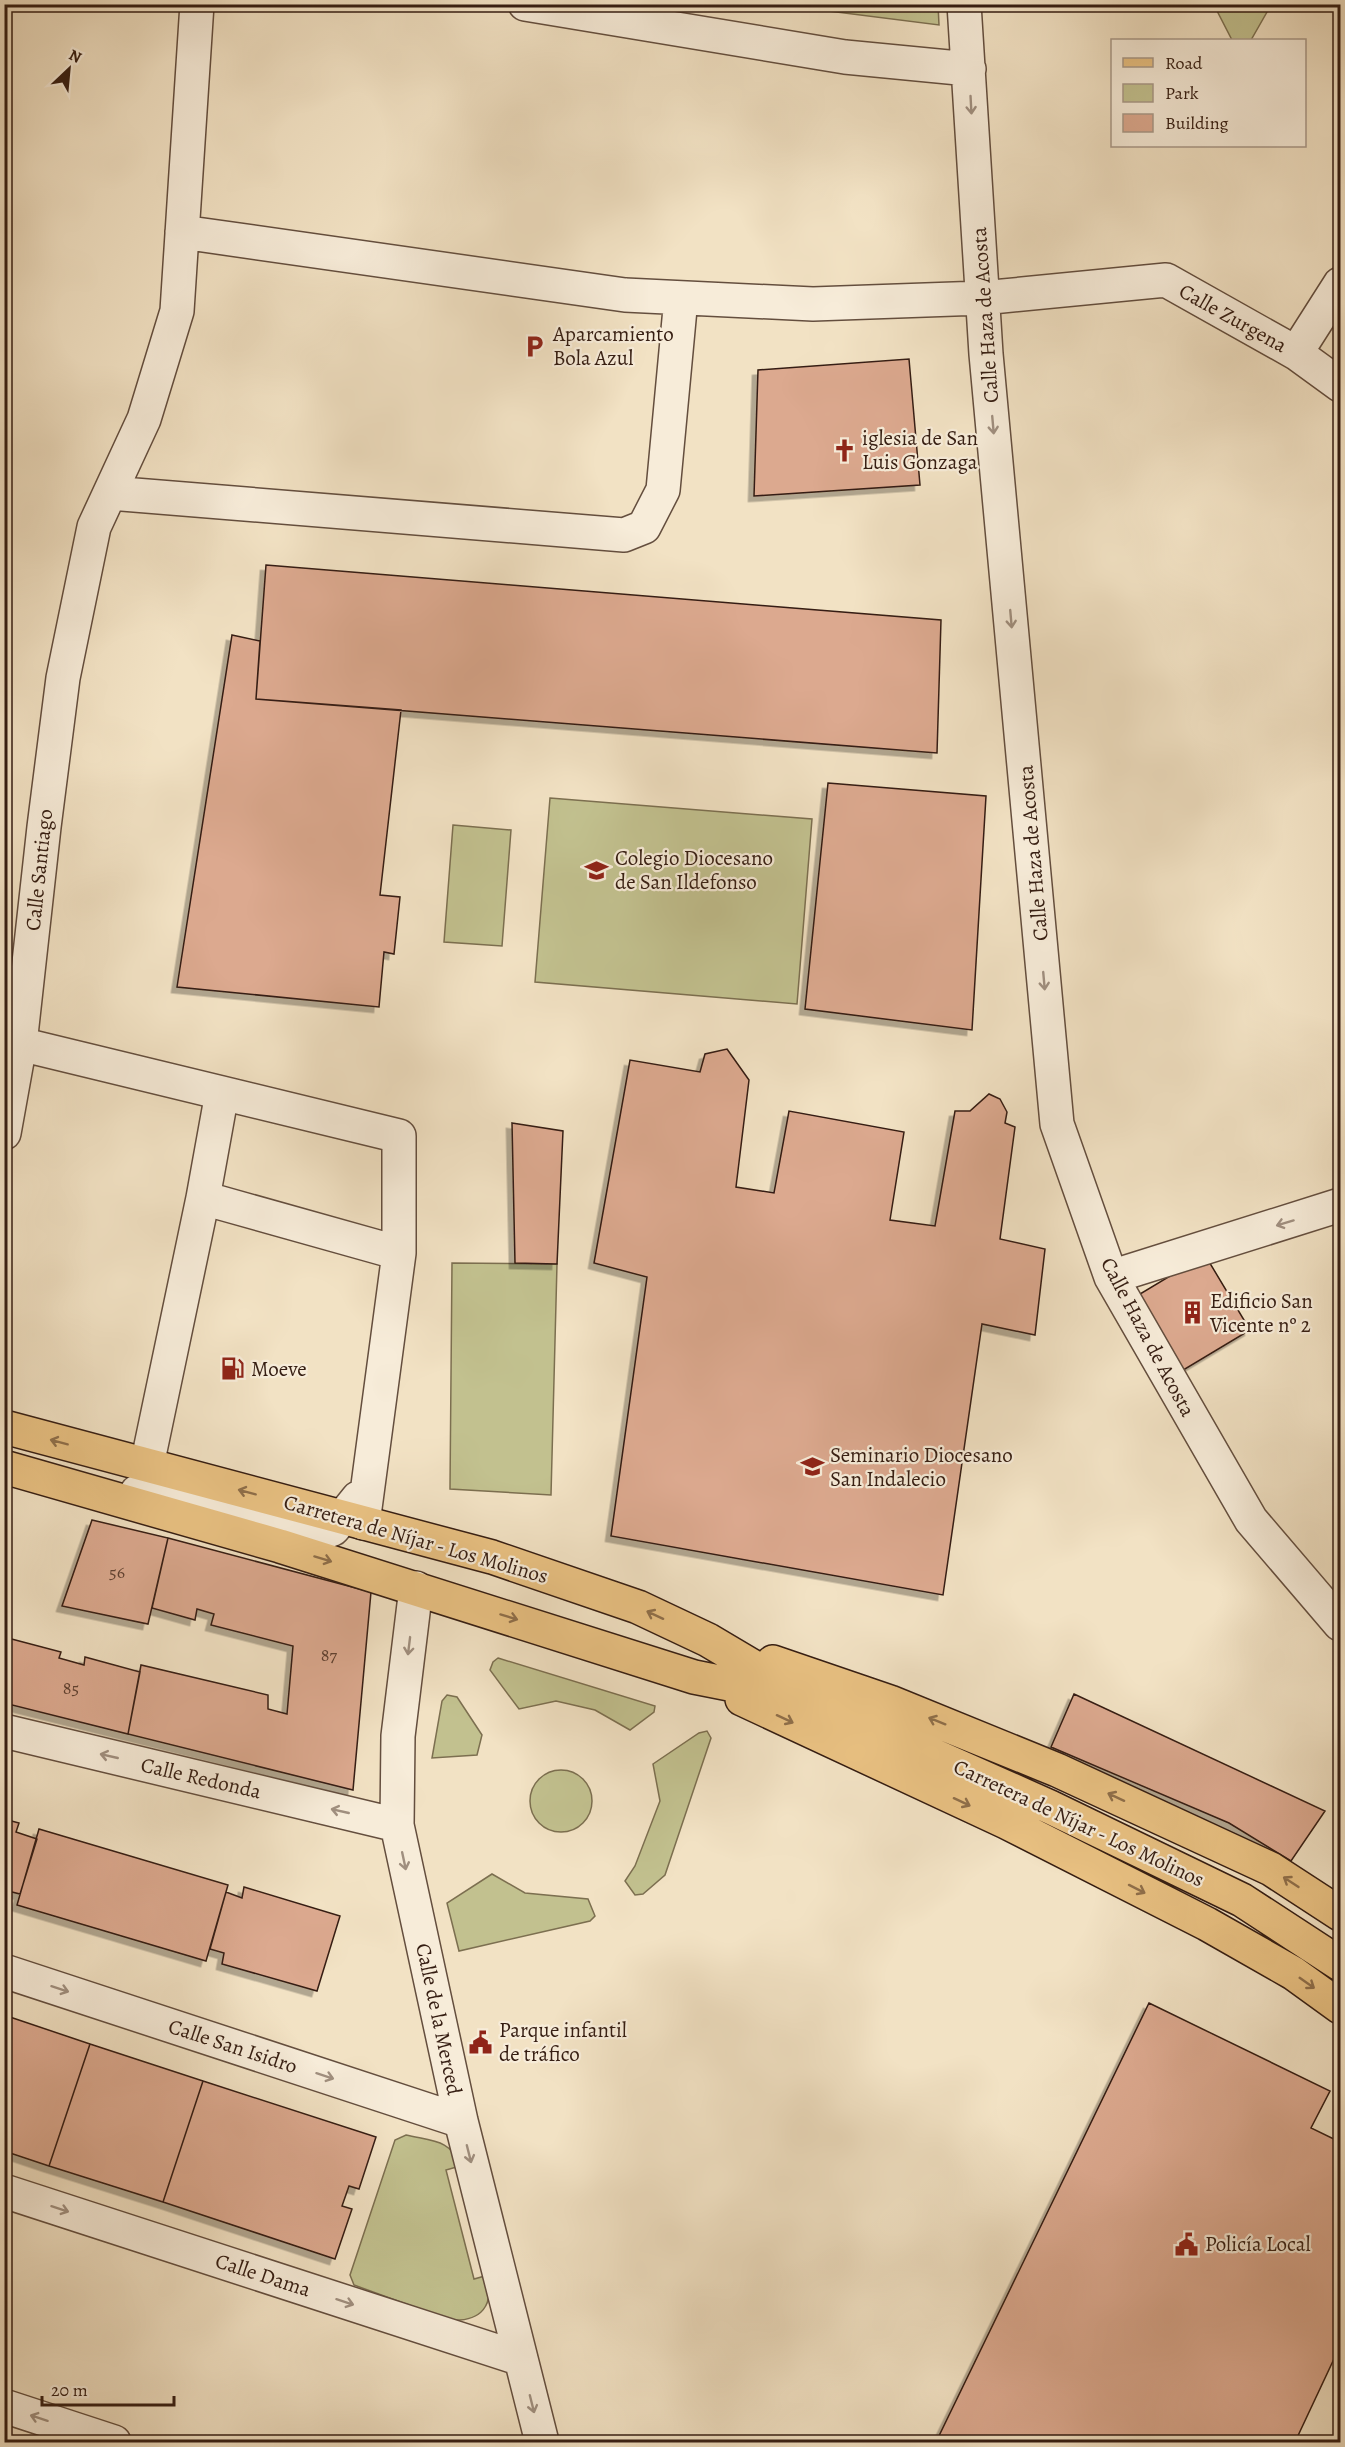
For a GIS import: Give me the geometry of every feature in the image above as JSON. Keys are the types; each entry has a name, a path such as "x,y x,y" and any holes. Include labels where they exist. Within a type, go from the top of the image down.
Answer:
{"main road":[{"name":"Carretera de Níjar - Los Molinos","path":"4,1427 492,1557 638,1607 708,1640 809,1700 1050,1807 1242,1900 1341,1964"},
{"name":"Carretera de Níjar - Los Molinos","path":"20,1471 416,1588 694,1677 809,1700"},
{"path":"708,1640 890,1702 1057,1770 1271,1869 1341,1914"},
{"path":"694,1677 1006,1822 1196,1919 1293,1973 1341,2007"}],"street":[{"name":"Calle Santiago","path":"4,1133 20,1044 63,678 94,527 144,419 177,311 197,4"},
{"path":"525,4 845,57 969,69"},
{"name":"Calle Haza de Acosta","path":"964,4 982,298 1057,1124 1111,1277 1251,1520 1341,1624"},
{"name":"Calle Zurgena","path":"182,232 625,296 813,304 982,298 1166,280 1296,353 1341,284"},
{"path":"110,493 624,535 644,527 663,490 681,298"},
{"path":"1296,353 1341,385"},
{"path":"20,1044 399,1136 399,1253 371,1463 353,1520 317,1535 190,1502 20,1471"},
{"path":"147,1465 203,1198 222,1093"},
{"path":"203,1198 399,1253"},
{"path":"1111,1277 1341,1205"},
{"name":"Calle de la Merced","path":"416,1588 398,1736 396,1825 461,2121 542,2442"},
{"name":"Calle Redonda","path":"4,1731 396,1825"},
{"name":"Calle San Isidro","path":"4,1971 461,2121"},
{"name":"Calle Dama","path":"4,2191 521,2359"},
{"path":"4,2406 114,2442"}],"green space":[{"path":"781,5 938,5 939,25"},
{"path":"1214,5 1271,5 1252,39 1231,39"},
{"path":"550,798 812,819 797,1004 535,982"},
{"path":"453,825 511,830 502,946 444,942"},
{"path":"452,1263 557,1264 551,1495 450,1489"},
{"path":"498,1658 655,1706 654,1712 630,1730 595,1710 556,1701 519,1709 490,1670 493,1662"},
{"path":"447,1695 457,1697 482,1735 477,1755 432,1758 442,1701"},
{"path":"707,1731 711,1738 665,1875 643,1894 635,1895 625,1881 635,1866 660,1801 653,1764 699,1733"},
{"path":"561,1770 573,1772 583,1779 590,1789 592,1801 590,1813 583,1823 573,1830 561,1832 549,1830 539,1823 532,1813 530,1801 532,1789 539,1779 549,1772"},
{"path":"492,1874 525,1893 588,1899 595,1916 590,1921 459,1951 447,1903"},
{"path":"406,2135 432,2140 446,2146 452,2151 460,2166 446,2170 474,2279 485,2276 489,2295 483,2310 470,2318 450,2320 354,2285 350,2275 395,2140"}],"building":[{"path":"909,359 920,485 754,496 758,370"},
{"path":"266,565 941,620 937,753 256,699"},
{"path":"232,635 260,641 256,699 401,710 380,895 400,897 394,954 384,952 379,1007 177,987"},
{"path":"828,783 986,796 972,1030 805,1009"},
{"name":"Seminario Diocesano San Indalecio","path":"727,1049 749,1080 736,1187 774,1193 789,1111 904,1132 890,1220 935,1226 955,1111 970,1111 989,1094 1000,1099 1007,1112 1005,1123 1015,1127 1000,1239 1045,1249 1035,1335 982,1324 943,1595 611,1536 647,1277 594,1263 630,1060 700,1072 705,1054"},
{"path":"512,1123 563,1131 557,1264 515,1263"},
{"name":"Edificio San Vicente nº 2","path":"1205,1255 1250,1330 1180,1372 1135,1297"},
{"path":"92,1520 168,1538 148,1624 62,1606"},
{"path":"168,1538 371,1592 353,1790 128,1734 141,1665 268,1695 268,1709 287,1714 293,1646 211,1625 214,1614 197,1609 195,1620 152,1608"},
{"path":"4,1606 11,1607 5,1631 4,1631"},
{"path":"4,1637 61,1652 59,1658 84,1665 85,1657 140,1672 128,1734 4,1703"},
{"path":"1074,1694 1325,1811 1291,1861 1229,1823 1051,1747"},
{"path":"4,1819 19,1823 16,1832 37,1839 20,1894 4,1890"},
{"path":"39,1829 228,1885 206,1961 17,1905"},
{"path":"244,1887 340,1916 317,1991 222,1964 224,1953 210,1949 226,1892 242,1898"},
{"name":"Policía Local","path":"1149,2003 1330,2091 1311,2128 1340,2142 1340,2346 1295,2442 936,2442"},
{"path":"4,2015 90,2044 49,2166 4,2151"},
{"path":"90,2044 203,2081 163,2202 49,2166"},
{"path":"203,2081 376,2137 359,2189 349,2186 342,2206 352,2209 335,2259 163,2202"}],"place":[{"name":"Aparcamiento Bola Azul","path":"535,346"},
{"name":"iglesia de San Luis Gonzaga","path":"844,450"},
{"name":"Colegio Diocesano de San Ildefonso","path":"597,870"},
{"name":"Edificio San Vicente nº 2","path":"1192,1313"},
{"name":"Moeve","path":"233,1369"},
{"name":"Seminario Diocesano San Indalecio","path":"812,1467"},
{"name":"Parque infantil de tráfico","path":"481,2042"},
{"name":"Policía Local","path":"1187,2244"}]}
